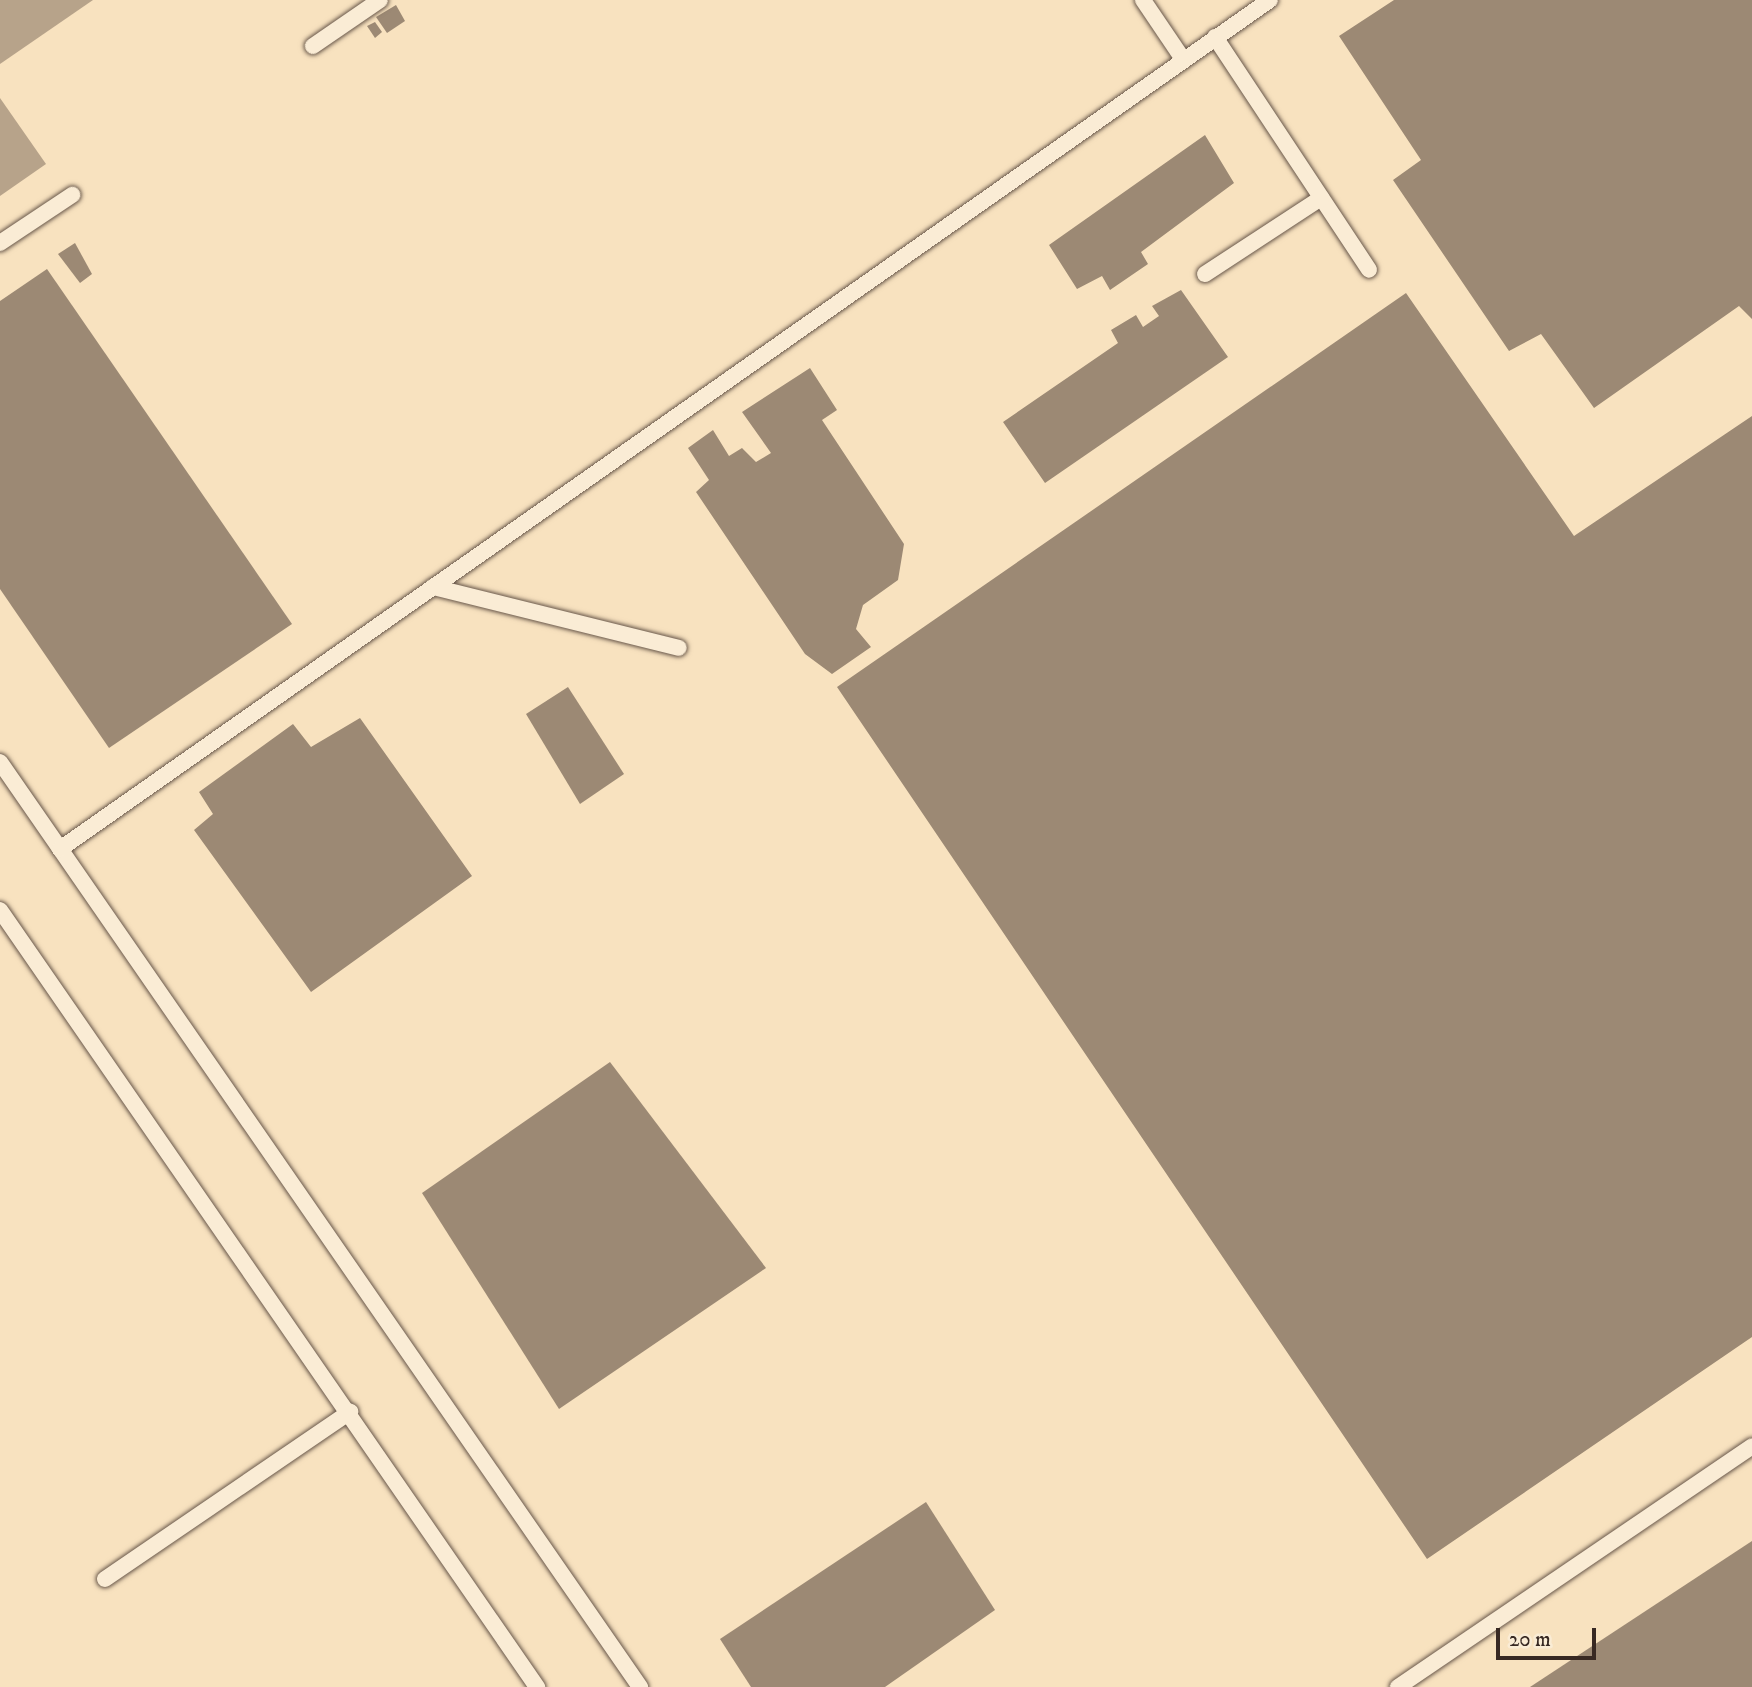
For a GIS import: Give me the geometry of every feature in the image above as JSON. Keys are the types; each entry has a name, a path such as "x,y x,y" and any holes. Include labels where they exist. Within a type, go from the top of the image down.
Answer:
{"lane":[{"path":"313,46 380,0"},
{"path":"1143,0 1183,59"},
{"path":"60,849 1270,0"},
{"path":"1215,37 1369,270"},
{"path":"0,243 72,195"},
{"path":"1205,274 1321,198"},
{"path":"433,587 679,648"},
{"path":"0,762 640,1687"},
{"path":"0,910 350,1412 537,1687"},
{"path":"105,1579 350,1412"},
{"path":"1398,1687 1752,1447"}],"shaded area":[{"path":"0,0 93,0 0,64"},
{"path":"0,98 46,164 0,196"}],"building":[{"path":"1394,0 1752,0 1752,319 1739,306 1594,408 1541,334 1509,351 1393,180 1421,160 1339,36"},
{"path":"396,5 405,21 387,33 376,17"},
{"path":"375,22 382,32 375,38 367,26"},
{"path":"1205,135 1234,183 1141,252 1148,264 1110,290 1102,276 1077,289 1049,245"},
{"path":"75,243 92,274 80,283 58,254"},
{"path":"47,269 292,624 109,748 0,589 0,301"},
{"path":"1181,290 1228,357 1045,483 1003,422 1118,343 1111,330 1136,315 1143,327 1159,316 1152,306"},
{"path":"1406,293 1574,536 1752,416 1752,1337 1427,1559 837,687"},
{"path":"810,368 837,410 822,420 904,544 898,580 863,605 856,629 871,647 832,674 805,654 696,492 709,480 688,448 713,430 729,456 742,448 756,462 771,453 742,412"},
{"path":"568,687 624,774 580,804 526,714"},
{"path":"360,718 472,876 311,992 194,830 213,814 199,792 293,724 311,747"},
{"path":"610,1062 766,1268 559,1409 422,1193"},
{"path":"926,1502 995,1610 885,1687 751,1687 720,1639"},
{"path":"1752,1541 1752,1687 1530,1687"}]}
